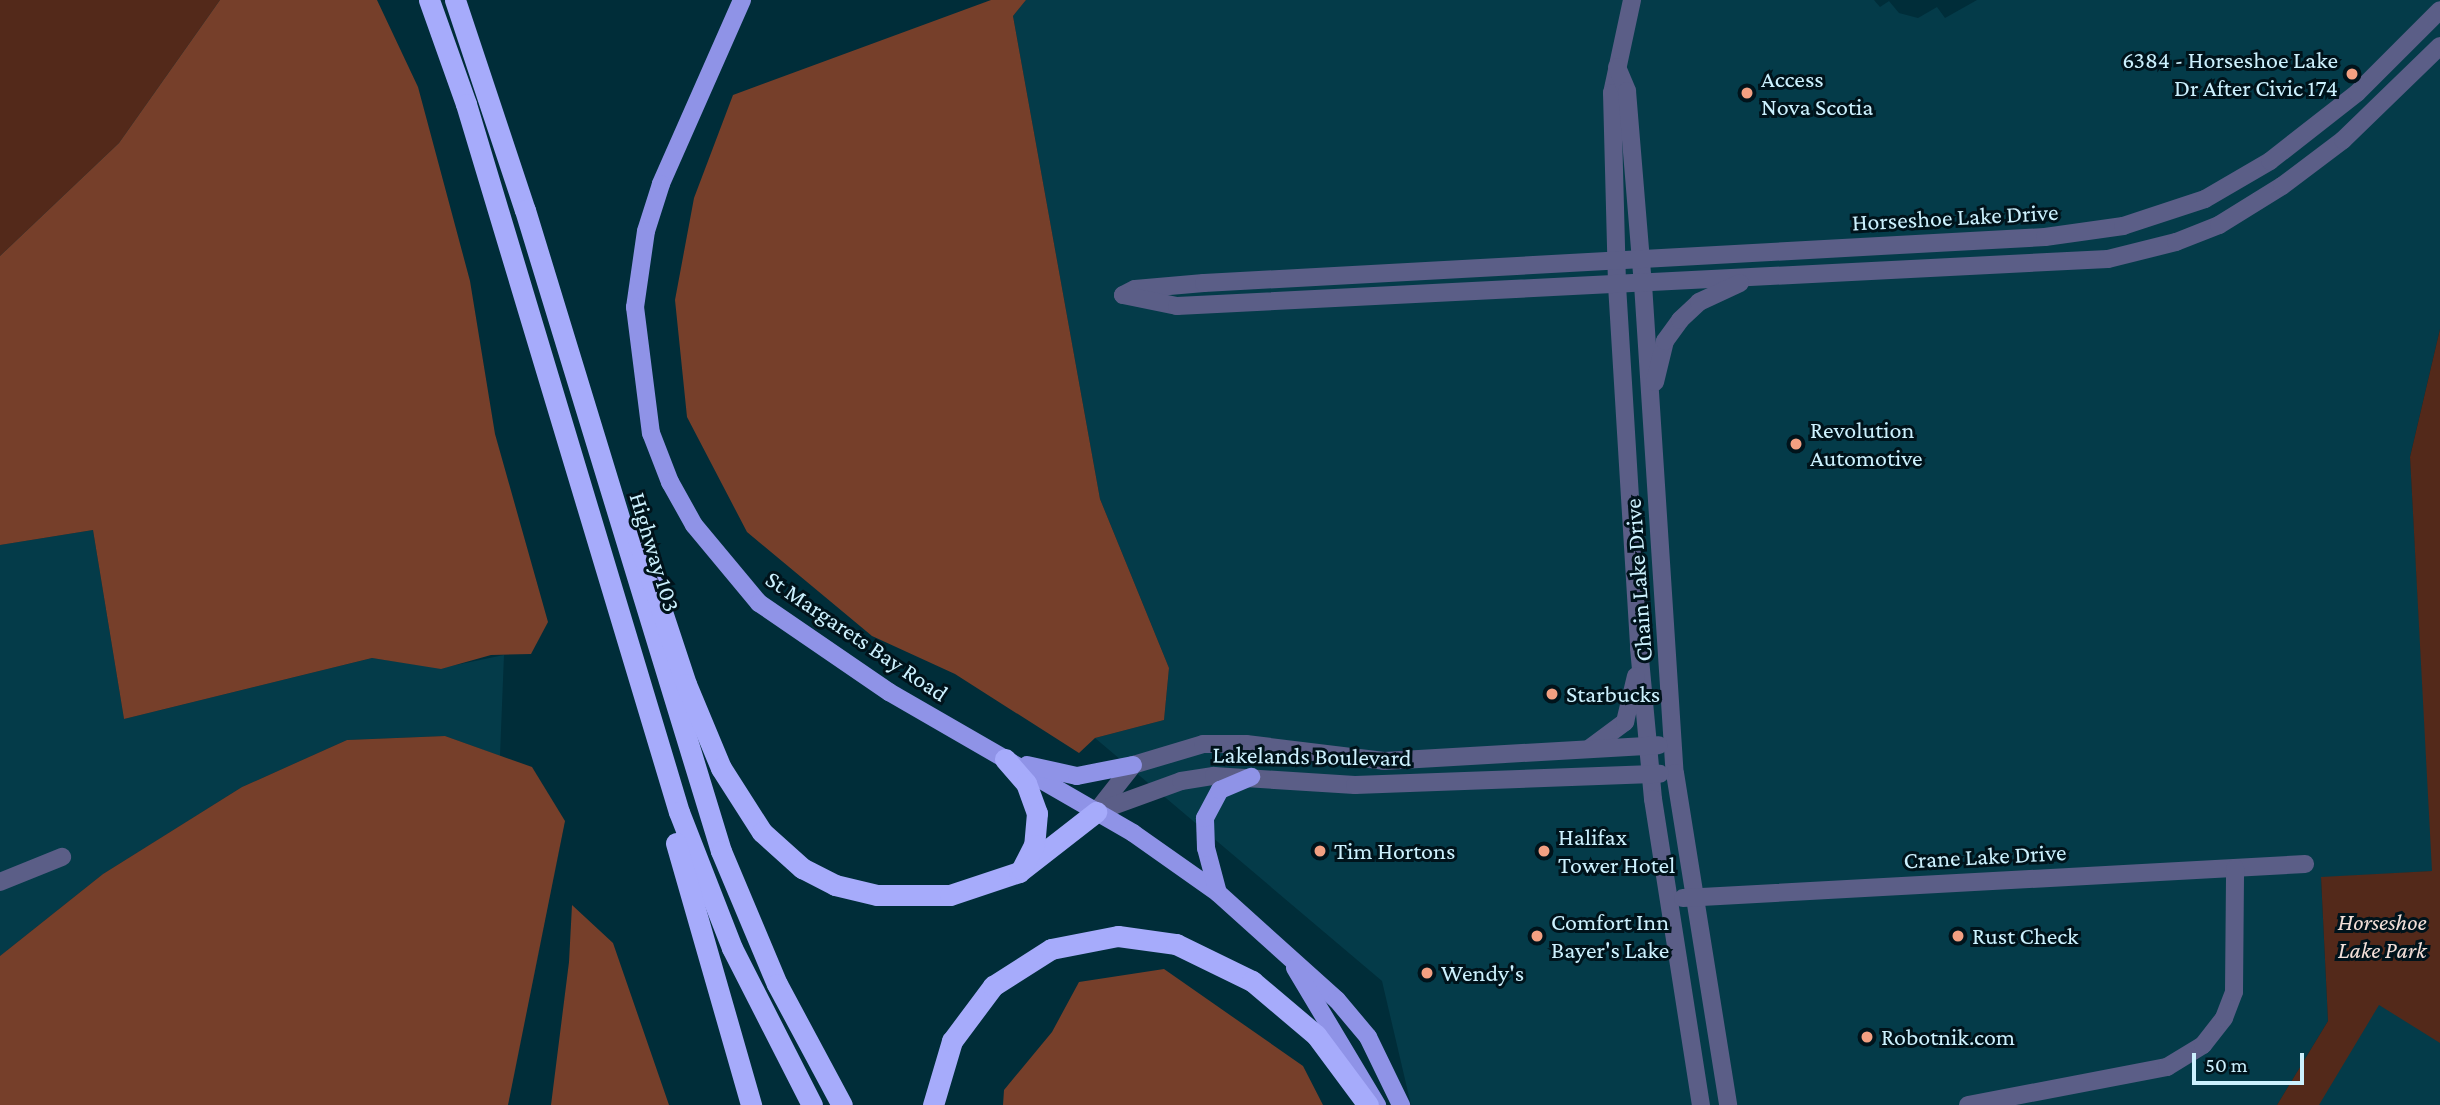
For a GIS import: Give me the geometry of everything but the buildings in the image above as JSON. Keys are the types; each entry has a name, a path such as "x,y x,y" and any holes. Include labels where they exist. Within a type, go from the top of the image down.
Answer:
{"highway":[{"path":"429,0 494,195 653,732 713,904 757,1002 812,1105"},
{"name":"Highway 103","path":"455,0 531,232 721,851 777,984 842,1105"},
{"path":"531,232 543,251 686,684 721,768 756,824 780,852 810,873 877,895 950,895 1019,872 1096,812"},
{"path":"653,732 652,758 751,1105"},
{"path":"1005,759 1026,783 1037,813 1034,845 1019,872"},
{"path":"933,1105 951,1041 993,986 1051,949 1118,936 1176,944 1252,981 1309,1027 1368,1105"}],"main road":[{"name":"St Margarets Bay Road","path":"742,0 662,184 641,257 635,307 638,358 659,456 694,525 759,603 890,692 1096,812 1218,892 1294,964 1318,981 1368,1037 1401,1105"},
{"path":"1005,759 1077,776 1133,765"},
{"path":"1218,892 1206,848 1205,818 1220,790 1251,777"},
{"name":"St Margarets Bay Road","path":"1294,964 1377,1105"}],"street":[{"name":"Chain Lake Drive","path":"1632,0 1612,93 1617,285 1632,536 1650,774 1701,1105"},
{"name":"Horseshoe Lake Drive","path":"2440,10 2329,117 2270,161 2206,199 2097,231 1261,280 1135,289 1122,295 1177,306 2108,259 2176,242 2219,225 2343,140 2440,46"},
{"name":"Chain Lake Drive","path":"1617,67 1627,91 1643,284 1675,774 1728,1105"},
{"path":"1890,245 1892,271"},
{"path":"1400,273 1401,295"},
{"path":"1651,399 1665,341 1680,320 1699,302 1750,278"},
{"path":"1261,280 1261,302"},
{"path":"1632,536 1659,535"},
{"path":"1587,750 1625,722 1631,708 1639,648"},
{"name":"Lakelands Boulevard","path":"1133,765 1172,750 1214,743 1384,761 1672,744"},
{"path":"1096,812 1133,765"},
{"name":"Lakelands Boulevard","path":"1096,812 1181,781 1251,777 1355,785 1675,774"},
{"path":"0,882 62,857"},
{"name":"Crane Lake Drive","path":"1668,899 2305,864"},
{"path":"1968,1105 2167,1067 2203,1045 2224,1018 2234,992 2235,868"}],"shaded area":[{"path":"220,0 377,0 418,87 470,281 495,434 548,622 531,654 491,655 441,669 372,658 124,719 93,530 0,545 0,256 119,143"},
{"path":"991,0 1026,0 1013,16 1100,499 1169,668 1164,720 1095,738 1079,753 955,674 872,636 747,532 687,417 675,300 694,198 733,95"},
{"path":"1026,0 1874,0 1880,7 1889,1 1899,13 1918,18 1937,7 1945,18 1977,0 2440,0 2440,329 2410,457 2433,871 2321,878 2328,1021 2277,1105 1411,1105 1382,981 1095,738 1164,720 1169,668 1100,499 1013,16"},
{"path":"93,530 124,719 372,658 441,668 504,655 500,756 445,736 347,740 242,787 103,874 0,956 0,545"},
{"path":"445,736 532,767 565,821 508,1105 0,1105 0,956 103,874 242,787 347,740"},
{"path":"572,905 613,943 669,1105 551,1105 569,962"},
{"path":"1164,969 1303,1066 1323,1105 1003,1105 1004,1090 1052,1032 1079,982"},
{"path":"2377,1001 2440,1039 2440,1105 2317,1105"}],"green space":[{"path":"0,0 220,0 119,143 0,256"},
{"name":"Horseshoe Lake Park","path":"2440,329 2440,1043 2379,1005 2319,1105 2277,1105 2328,1021 2321,877 2432,871 2410,457"}],"place":[{"name":"6384 - Horseshoe Lake Dr After Civic 174","path":"2352,74"},
{"name":"Access Nova Scotia","path":"1747,93"},
{"name":"Revolution Automotive","path":"1796,444"},
{"name":"Starbucks","path":"1552,694"},
{"name":"Tim Hortons","path":"1320,851"},
{"name":"Halifax Tower Hotel","path":"1544,851"},
{"name":"Comfort Inn Bayer's Lake","path":"1537,936"},
{"name":"Rust Check","path":"1958,936"},
{"name":"Wendy's","path":"1427,973"},
{"name":"Robotnik.com","path":"1867,1037"}]}
